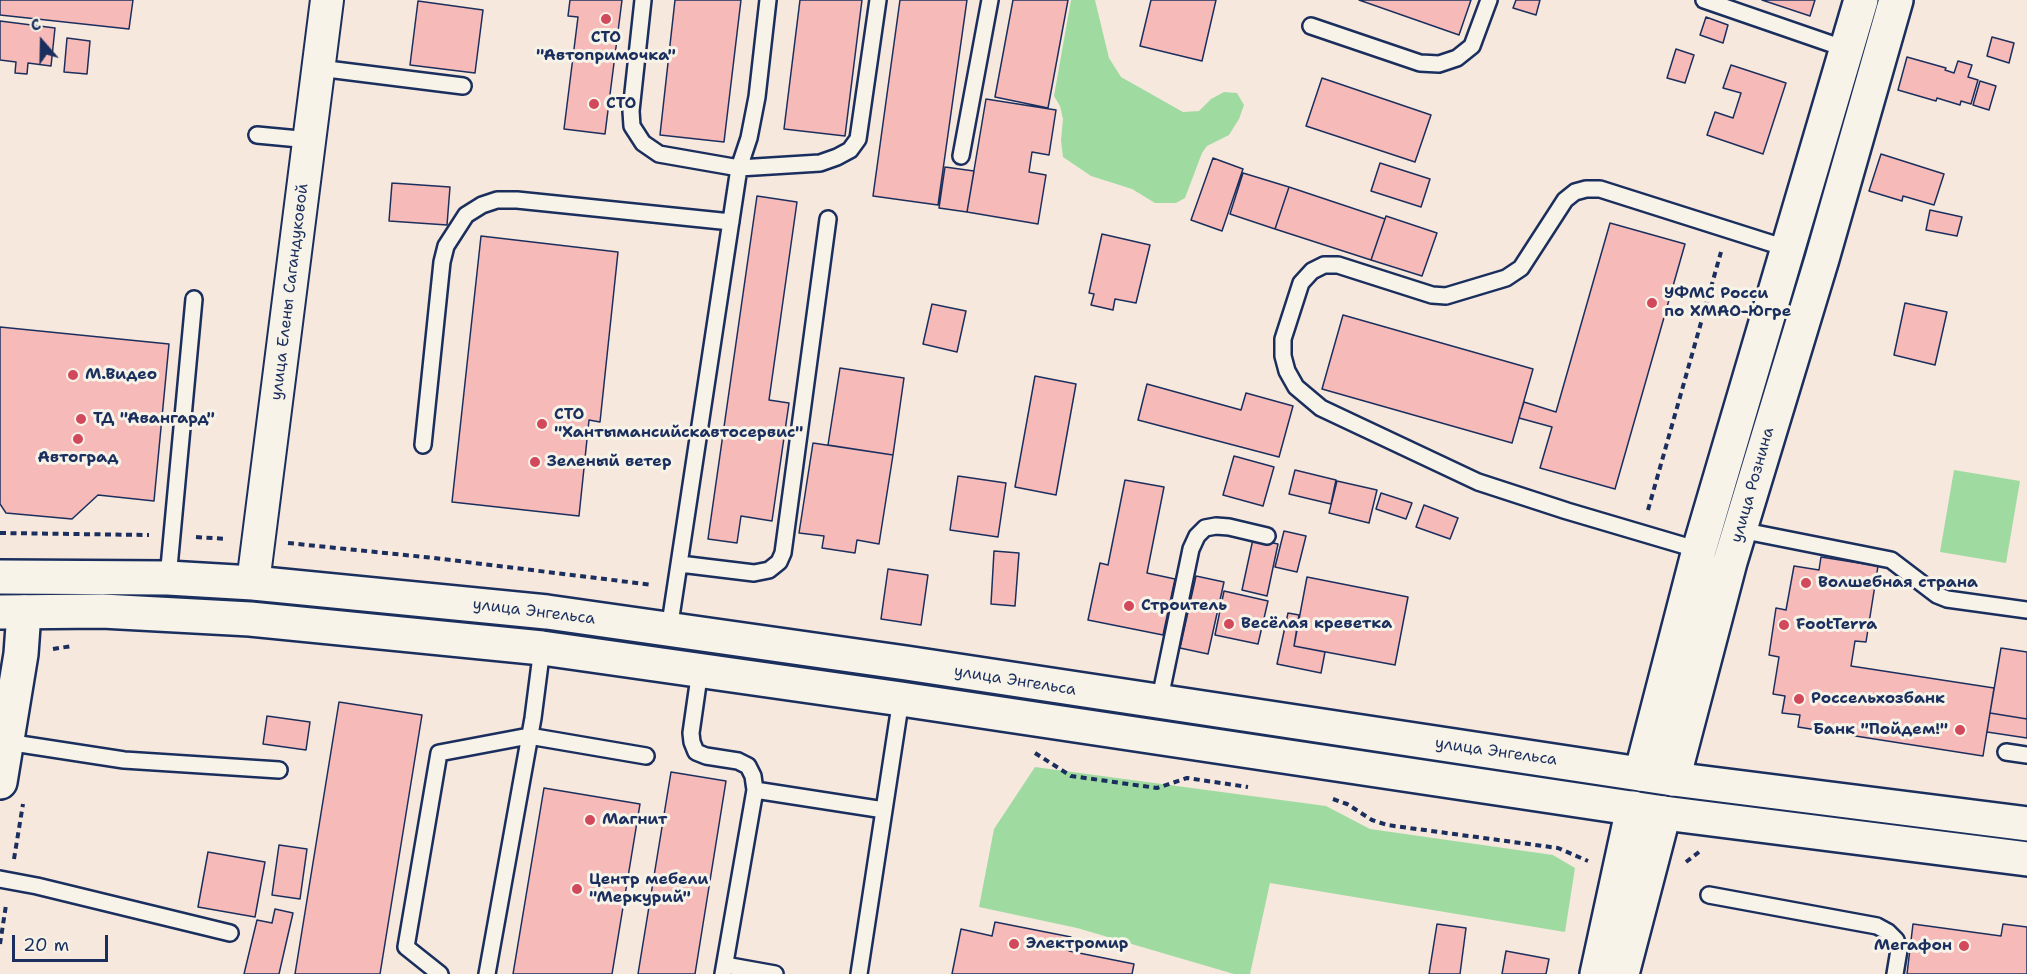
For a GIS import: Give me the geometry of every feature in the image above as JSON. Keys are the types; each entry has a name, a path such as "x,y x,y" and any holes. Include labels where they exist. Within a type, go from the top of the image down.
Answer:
{"main road":[{"name":"улица Рознина","path":"1622,974 1648,810 1641,774 1699,550 1861,0"},
{"name":"улица Рознина","path":"1597,974 1648,810 1673,779 1740,530 1822,259 1896,0"},
{"path":"1789,249 1822,259"},
{"path":"0,782 21,654 12,612 12,577"},
{"name":"улица Энгельса","path":"12,577 168,578 547,612 906,663 1673,779 2027,824"},
{"path":"165,613 168,578"},
{"path":"250,619 253,584"},
{"path":"12,612 165,613 250,619 542,648 1648,810 2027,859"},
{"path":"542,648 547,612"}],"street":[{"name":"улица Елены Сагандуковой","path":"253,584 327,0"}],"lane":[{"path":"643,0 631,111 632,126 643,143 659,154 739,168 820,163 850,150 858,139 878,0"},
{"path":"669,630 739,168 757,97 768,0"},
{"path":"962,156 990,0"},
{"path":"1311,26 1420,63 1439,64 1457,58 1472,46 1489,0"},
{"path":"1704,0 1846,50"},
{"path":"319,68 463,86"},
{"path":"257,135 310,140"},
{"path":"1699,550 1478,482 1321,408 1296,387 1287,371 1283,339 1302,284 1312,271 1324,265 1338,265 1432,295 1446,296 1506,278 1521,268 1565,200 1575,192 1586,189 1600,189 1789,249"},
{"path":"423,445 442,262 446,246 466,215 496,200 517,200 731,222"},
{"path":"680,564 754,573 769,570 779,562 783,553 828,219"},
{"path":"168,578 194,299"},
{"path":"1159,703 1191,549 1197,536 1205,528 1216,526 1267,536"},
{"path":"1740,530 1891,560 1937,595 2027,610"},
{"path":"487,974 529,736 542,648"},
{"path":"700,670 691,733 696,752 706,756 738,761 748,766 753,776 755,790 724,970 775,974"},
{"path":"860,974 901,699"},
{"path":"440,974 406,947 440,753 529,736 646,756"},
{"path":"7,742 124,760 279,770"},
{"path":"2006,752 2027,755"},
{"path":"755,790 884,810"},
{"path":"0,879 230,933"},
{"path":"1709,895 1877,926 1896,940 1899,950 1895,974"}],"path":[{"path":"1658,538 1646,516 1724,244 1742,234"},
{"path":"48,650 77,646"},
{"path":"1033,752 1071,776 1157,788 1187,778 1253,788"},
{"path":"1330,798 1347,804 1372,820 1387,825 1558,848 1597,865"},
{"path":"1683,865 1702,850"}],"green space":[{"path":"1071,0 1095,0 1109,58 1121,77 1183,112 1199,111 1211,99 1224,92 1237,93 1244,105 1229,135 1207,146 1202,153 1185,198 1176,203 1155,203 1132,189 1091,176 1063,157 1061,141 1063,119 1060,106 1054,96"},
{"path":"1954,470 2020,481 2006,563 1940,552"},
{"path":"1035,767 1326,806 1370,829 1553,855 1575,868 1565,932 1270,883 1250,974 1234,974 1077,928 979,907 994,829"}],"building":[{"path":"0,0 133,0 129,29 0,15"},
{"path":"570,0 622,0 605,134 564,129 578,17 568,16"},
{"path":"675,0 741,0 724,142 660,135"},
{"path":"800,0 862,0 845,136 784,129"},
{"path":"900,0 967,0 938,205 873,196"},
{"path":"1013,0 1068,0 1048,108 995,97"},
{"path":"1151,0 1216,0 1202,61 1140,46"},
{"path":"1359,0 1471,0 1459,35"},
{"path":"1516,0 1540,0 1536,15 1513,8"},
{"path":"1762,0 1815,0 1810,16"},
{"path":"418,1 483,10 475,73 410,65"},
{"path":"1706,17 1728,25 1723,43 1700,35"},
{"path":"0,21 55,28 51,66 28,63 27,74 15,73 16,62 0,60"},
{"path":"1992,37 2014,43 2009,63 1987,56"},
{"path":"67,38 90,41 87,74 64,72"},
{"path":"1676,49 1694,55 1685,83 1667,78"},
{"path":"1907,57 1946,68 1945,70 1954,73 1958,61 1972,65 1968,77 1978,80 1971,104 1961,101 1960,105 1937,98 1936,101 1898,90"},
{"path":"1731,65 1786,83 1763,154 1707,135 1715,112 1733,118 1741,93 1723,88"},
{"path":"1322,78 1431,115 1415,162 1306,126"},
{"path":"1980,81 1996,86 1989,110 1973,105"},
{"path":"986,99 1056,110 1049,155 1032,152 1029,172 1046,175 1038,224 967,212"},
{"path":"1881,154 1944,174 1934,205 1903,196 1902,201 1869,191"},
{"path":"1213,158 1243,169 1222,231 1191,220"},
{"path":"1380,163 1430,179 1421,207 1371,191"},
{"path":"945,167 974,171 967,212 939,208"},
{"path":"1243,173 1289,187 1275,229 1230,214"},
{"path":"392,183 450,187 447,225 389,221"},
{"path":"1289,187 1385,219 1371,260 1275,229"},
{"path":"757,196 797,202 769,400 789,403 772,521 741,516 737,543 708,539"},
{"path":"1930,210 1962,217 1957,236 1926,230"},
{"path":"1386,216 1437,233 1422,276 1371,260"},
{"path":"1610,223 1685,244 1615,489 1540,468 1552,427 1519,418 1524,402 1556,412"},
{"path":"1102,234 1150,245 1136,303 1115,299 1113,310 1091,305 1094,294 1089,293"},
{"path":"481,236 618,252 600,422 589,420 579,516 452,502"},
{"path":"1905,303 1947,312 1935,365 1894,355"},
{"path":"932,304 966,311 957,352 923,344"},
{"path":"1343,315 1533,369 1512,443 1322,389"},
{"name":"ТД \"Авангард\"","path":"0,327 169,344 154,501 98,495 72,519 6,513 0,504"},
{"path":"840,368 904,378 893,455 828,445"},
{"path":"1035,376 1076,384 1056,495 1015,487"},
{"path":"1147,384 1241,410 1246,393 1293,406 1279,457 1138,420"},
{"path":"813,443 893,455 879,544 857,540 855,553 822,548 824,536 799,533"},
{"path":"1234,456 1274,467 1263,506 1223,495"},
{"path":"1295,470 1336,480 1331,504 1289,494"},
{"path":"958,476 1006,483 998,537 950,530"},
{"path":"1125,480 1164,487 1147,573 1175,579 1163,635 1088,620 1100,563 1108,565"},
{"path":"1337,481 1377,490 1369,523 1329,513"},
{"path":"1381,493 1412,503 1406,519 1376,509"},
{"path":"1424,505 1458,518 1450,539 1416,527"},
{"path":"1284,531 1306,536 1297,572 1275,567"},
{"path":"1253,539 1278,544 1267,596 1242,590"},
{"path":"994,551 1019,553 1015,606 991,604"},
{"path":"1821,557 1878,566 1866,642 1855,641 1851,666 1994,688 1983,756 1798,727 1800,715 1782,713 1785,696 1773,694 1779,657 1769,655 1776,608 1786,610 1794,566 1819,570"},
{"path":"888,569 928,575 921,625 881,619"},
{"path":"1196,576 1224,582 1208,654 1180,648"},
{"path":"1307,577 1408,597 1395,665 1294,646"},
{"path":"1224,591 1268,601 1258,644 1215,635"},
{"path":"1288,613 1299,615 1294,646 1325,652 1321,673 1277,664"},
{"path":"2001,648 2027,652 2027,719 1990,713"},
{"path":"339,702 422,715 380,974 295,974"},
{"path":"1990,713 2027,719 2027,738 1987,732"},
{"path":"267,716 310,722 306,750 263,744"},
{"path":"671,772 726,781 695,974 638,974"},
{"name":"Центр мебели \"Меркурий\"","path":"544,788 640,804 612,974 513,974"},
{"path":"279,845 307,849 300,899 272,895"},
{"path":"208,852 265,862 255,917 198,907"},
{"path":"275,909 293,913 279,974 244,974 257,920 272,923"},
{"name":"Электромир","path":"995,922 1071,937 1069,951 1134,964 1132,974 952,974 961,929 992,936"},
{"path":"1437,924 1466,928 1460,974 1429,974"},
{"path":"1913,924 2001,936 2003,924 2027,927 2027,974 1907,974"},
{"path":"1506,951 1549,959 1546,974 1502,974"}],"place":[{"name":"СТО \"Автопримочка\"","path":"606,19"},
{"name":"СТО","path":"594,104"},
{"name":"УФМС Росси по ХМАО-Югре","path":"1652,303"},
{"name":"М.Видео","path":"73,375"},
{"name":"ТД \"Авангард\"","path":"81,419"},
{"name":"СТО \"Хантымансийскавтосервис\"","path":"542,424"},
{"name":"Автоград","path":"78,439"},
{"name":"Зеленый ветер","path":"535,462"},
{"name":"Волшебная страна","path":"1806,583"},
{"name":"Строитель","path":"1129,606"},
{"name":"Весёлая креветка","path":"1229,624"},
{"name":"FootTerra","path":"1784,625"},
{"name":"Россельхозбанк","path":"1799,699"},
{"name":"Банк \"Пойдем!\"","path":"1960,730"},
{"name":"Магнит","path":"590,820"},
{"name":"Центр мебели \"Меркурий\"","path":"577,889"},
{"name":"Электромир","path":"1014,944"},
{"name":"Мегафон","path":"1964,946"}]}
